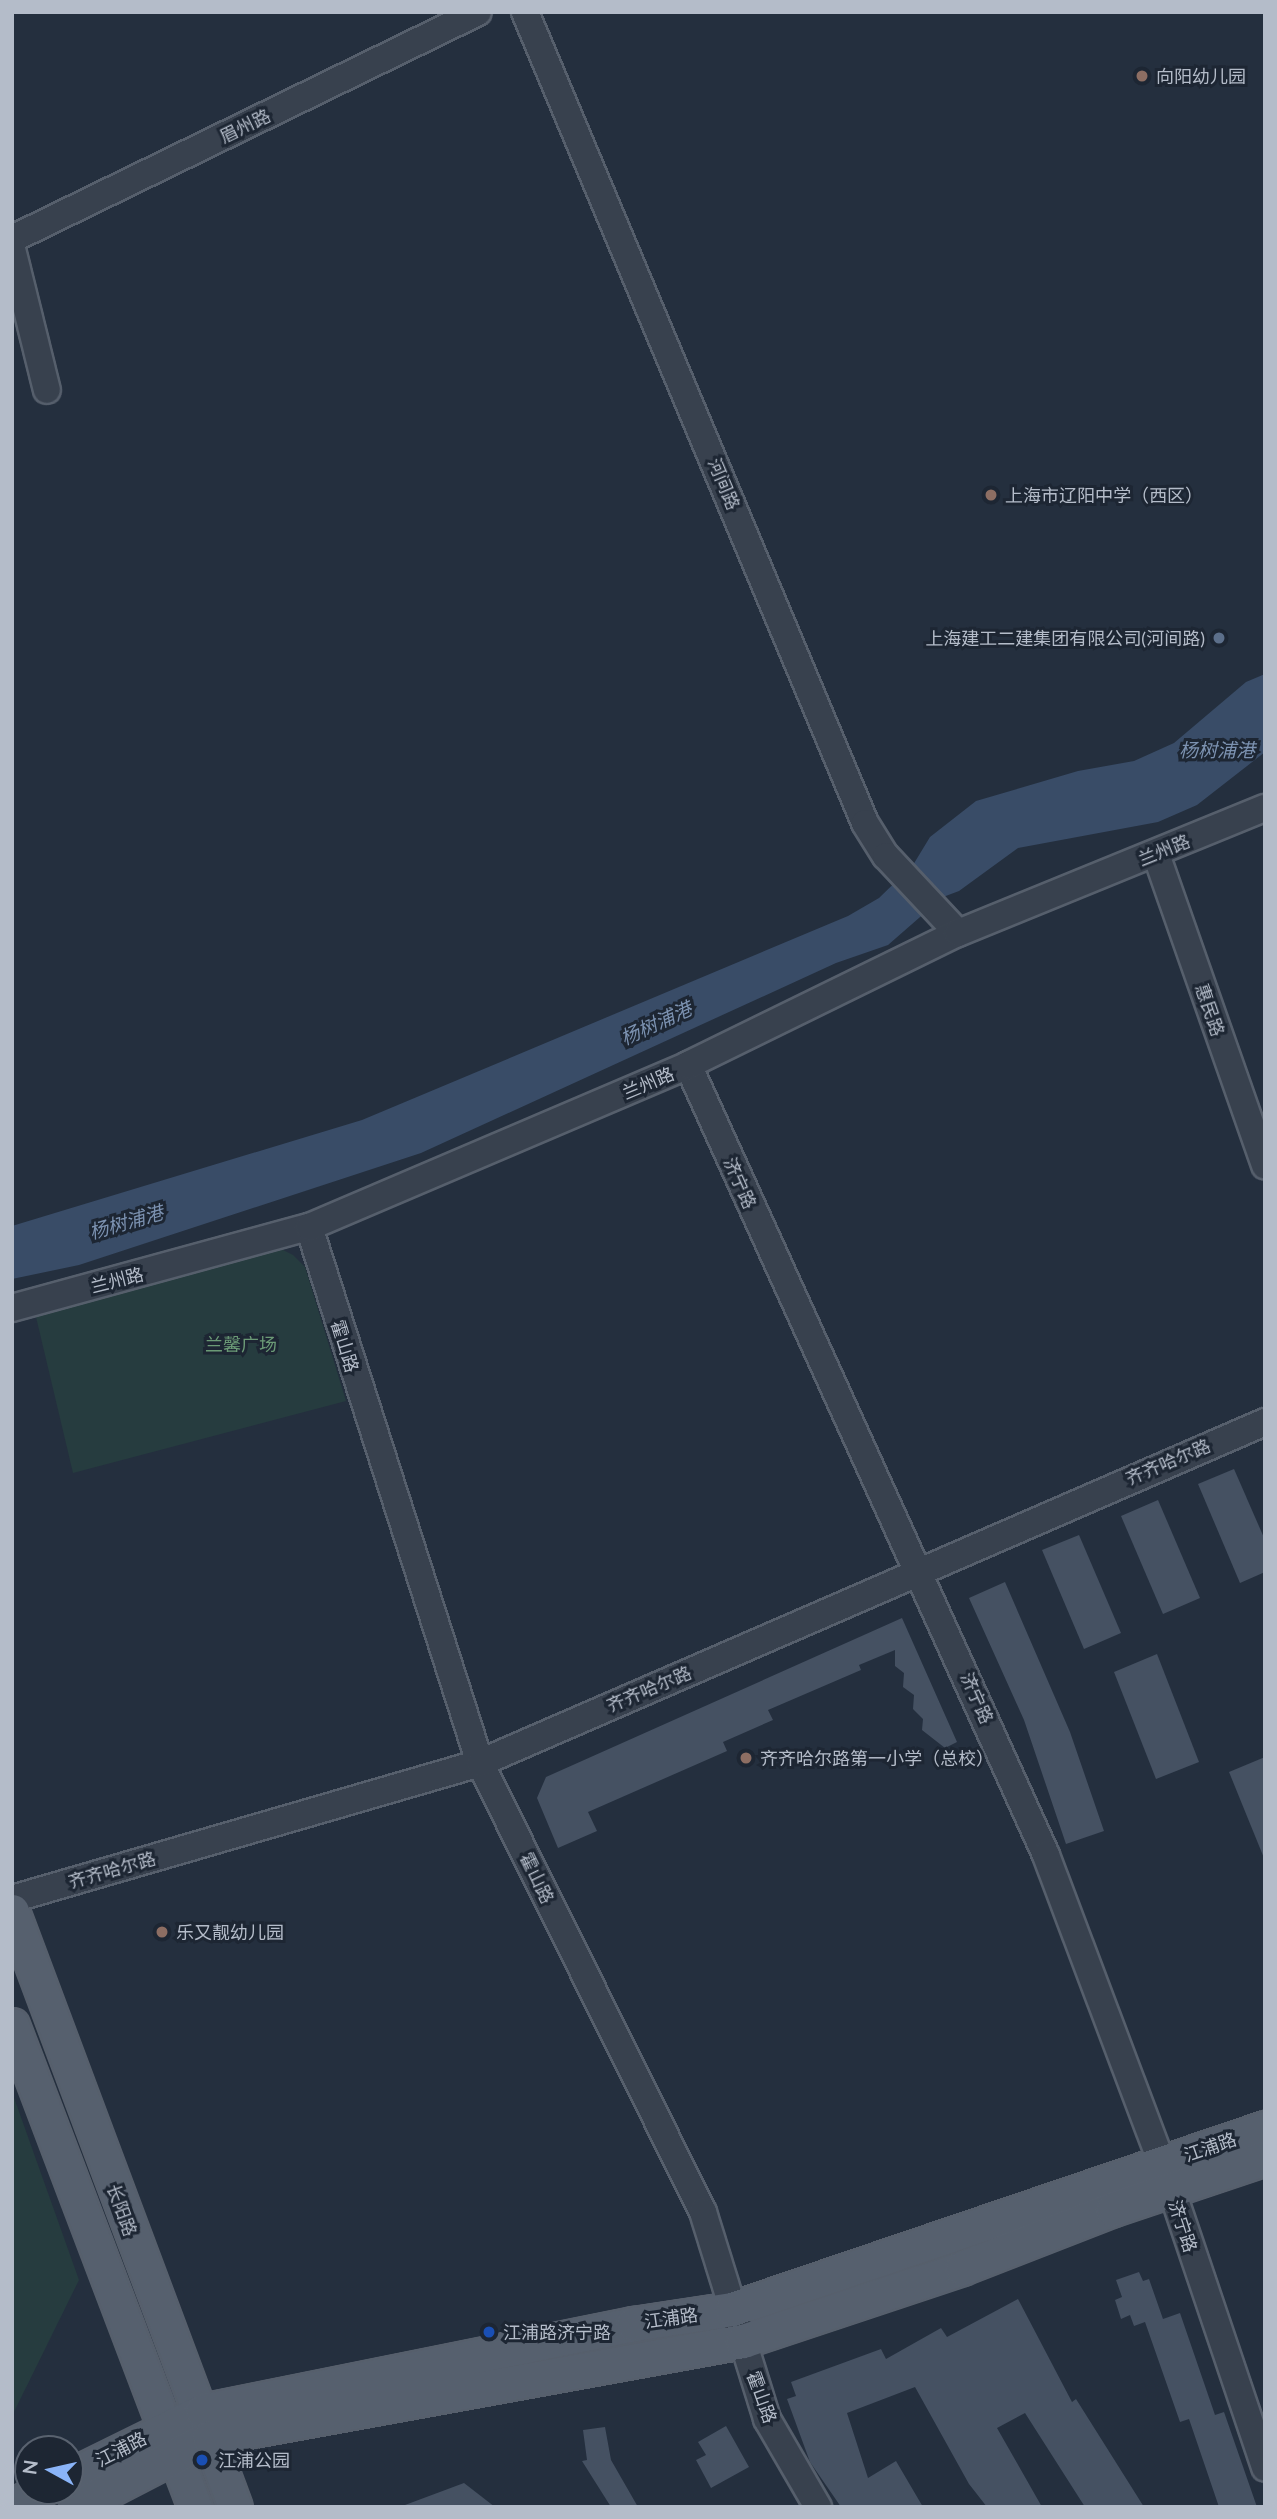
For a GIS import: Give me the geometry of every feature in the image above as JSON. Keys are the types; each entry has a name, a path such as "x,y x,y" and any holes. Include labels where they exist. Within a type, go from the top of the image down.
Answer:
{"main road":[{"name":"长阳路","path":"12,1911 137,2252 235,2507"},
{"name":"长阳路","path":"12,2025 195,2507"},
{"name":"江浦路","path":"205,2424 743,2341 962,2268 1265,2128"},
{"name":"江浦路","path":"84,2471 170,2440 205,2424 633,2324 732,2309 1166,2176 1265,2158"},
{"name":"江浦路","path":"76,2507 170,2440"}],"street":[{"name":"眉州路","path":"12,239 478,12"},
{"name":"河间路","path":"525,12 865,823 900,870 958,933"},
{"path":"12,248 47,390"},
{"name":"兰州路","path":"12,1308 309,1227 688,1066 958,933 1265,808"},
{"name":"惠民路","path":"1156,854 1265,1165"},
{"name":"济宁路","path":"688,1066 804,1328 921,1572 1046,1855 1166,2176 1265,2468"},
{"name":"霍山路","path":"309,1227 480,1763 703,2212 767,2419 818,2507"},
{"name":"齐齐哈尔路","path":"12,1899 480,1763 1265,1422"}],"green space":[{"name":"兰馨广场","path":"277,1247 293,1255 305,1267 346,1401 73,1473 36,1317"},
{"path":"12,2092 79,2280 12,2416"}],"water":[{"name":"杨树浦港","path":"1265,674 1265,752 1197,805 1158,822 1018,848 959,891 943,897 888,945 836,963 421,1153 79,1265 12,1279 12,1226 362,1120 848,916 879,898 913,865 930,837 976,801 1078,771 1134,761 1174,743 1246,682"}],"building":[{"path":"1234,1469 1265,1540 1265,1572 1240,1583 1198,1484"},
{"path":"1158,1500 1200,1598 1163,1614 1121,1516"},
{"path":"1079,1535 1121,1633 1084,1649 1042,1550"},
{"path":"1005,1582 1070,1732 1104,1831 1066,1844 1024,1720 969,1598"},
{"path":"902,1618 957,1742 945,1748 922,1730 923,1719 913,1709 914,1695 903,1687 904,1673 895,1666 895,1650 859,1665 861,1670 768,1710 773,1720 723,1742 727,1751 588,1812 597,1831 558,1848 537,1798 546,1777"},
{"path":"1157,1654 1199,1762 1156,1779 1114,1672"},
{"path":"1265,1757 1265,1858 1264,1858 1229,1772"},
{"path":"1139,2272 1143,2281 1149,2279 1163,2319 1180,2313 1215,2415 1224,2412 1257,2507 1219,2507 1189,2419 1180,2422 1145,2322 1134,2326 1130,2315 1121,2319 1115,2300 1122,2297 1116,2280"},
{"path":"1018,2299 1072,2402 1076,2399 1144,2507 1085,2507 1025,2413 997,2428 1042,2507 987,2507 969,2484 915,2387 847,2413 868,2478 896,2461 923,2507 841,2507 810,2462 787,2399 796,2396 791,2382 881,2349 886,2359 941,2328 947,2337"},
{"path":"726,2426 749,2467 711,2488 696,2460 706,2455 698,2442"},
{"path":"605,2427 611,2460 638,2507 611,2507 582,2461 587,2460 583,2430"},
{"path":"464,2483 495,2507 405,2507 405,2505"}],"place":[{"name":"向阳幼儿园","path":"1142,76"},
{"name":"上海市辽阳中学（西区）","path":"991,495"},
{"name":"上海建工二建集团有限公司(河间路)","path":"1219,638"},
{"name":"齐齐哈尔路第一小学（总校）","path":"746,1758"},
{"name":"乐又靓幼儿园","path":"162,1932"},
{"name":"江浦路济宁路","path":"489,2332"},
{"name":"江浦公园","path":"202,2460"}]}
